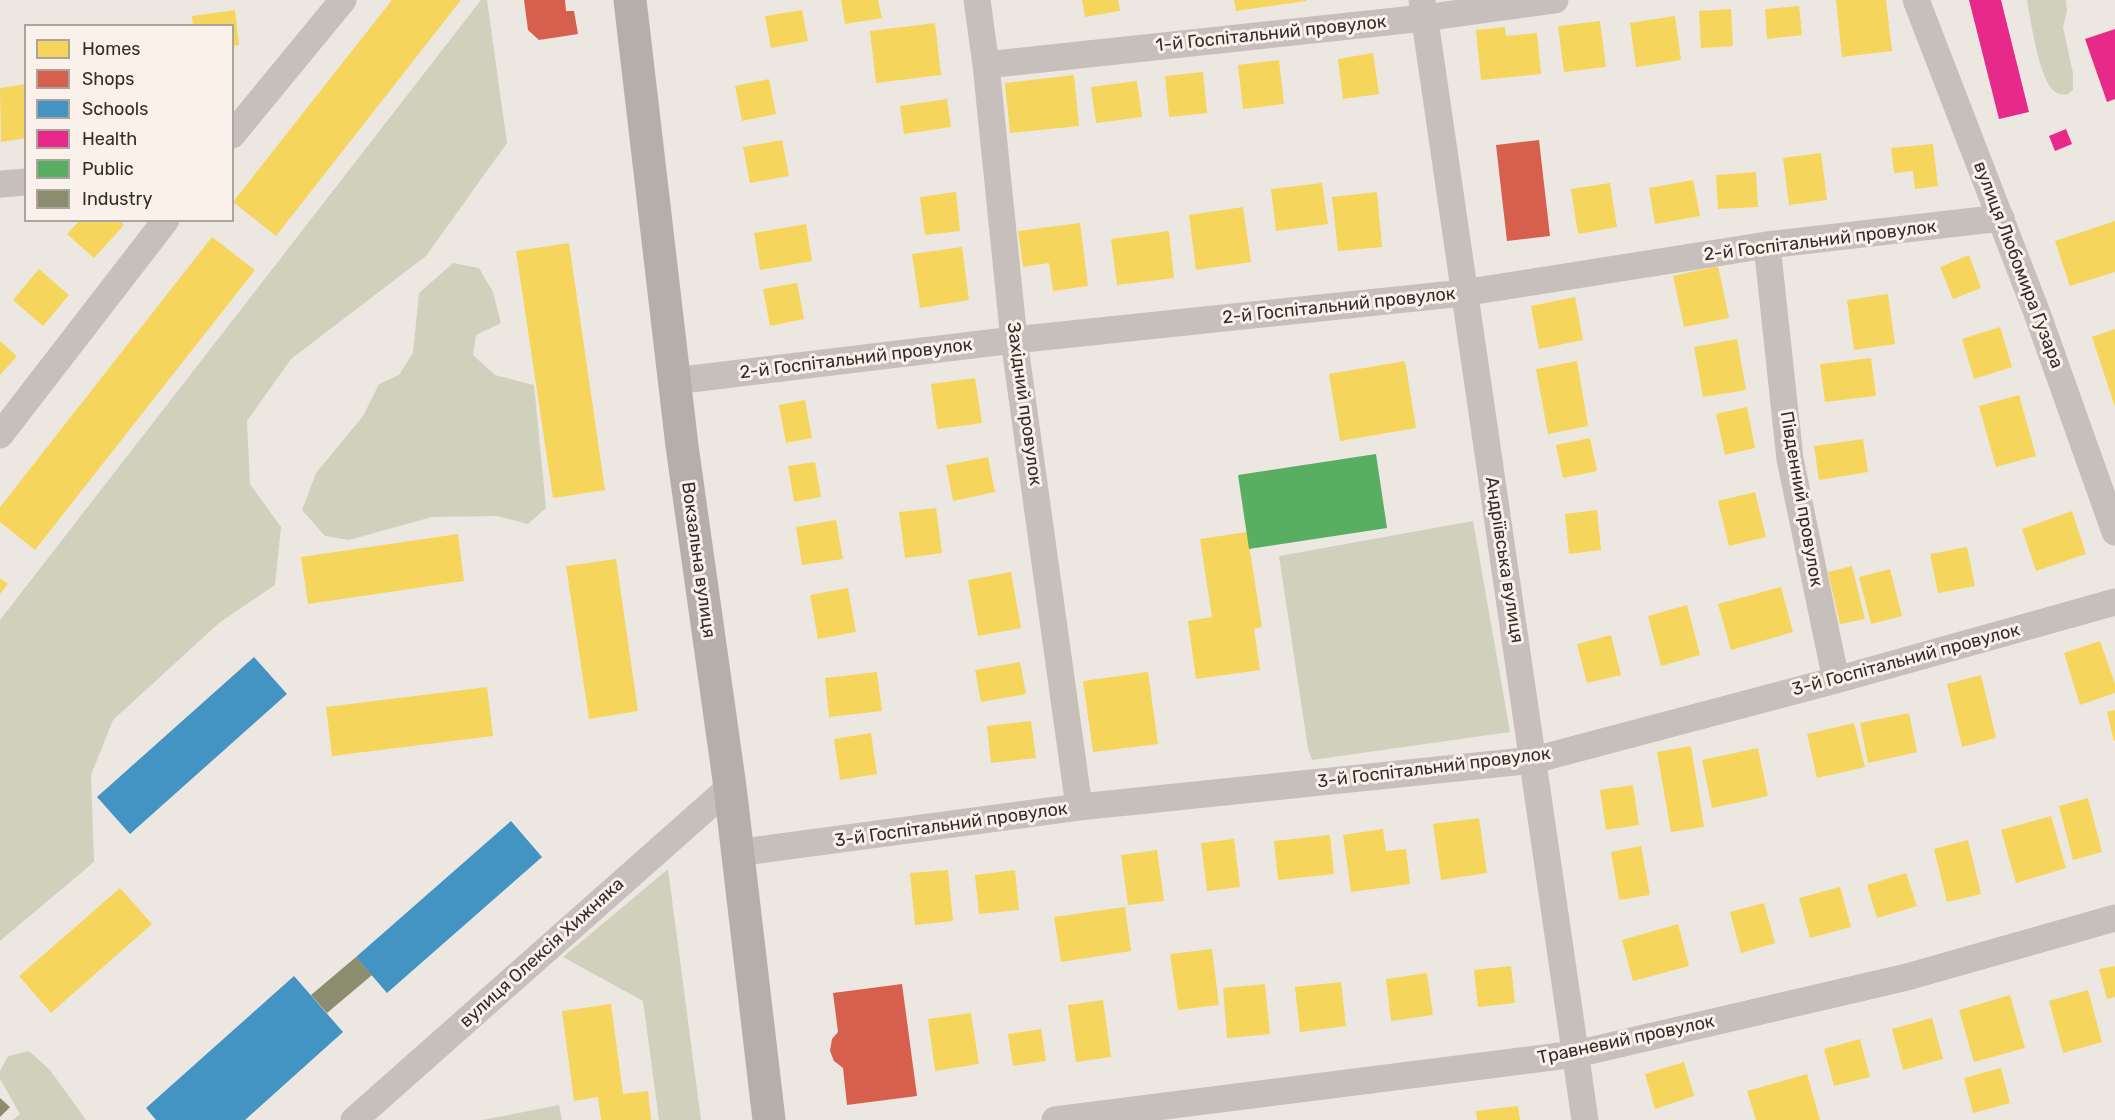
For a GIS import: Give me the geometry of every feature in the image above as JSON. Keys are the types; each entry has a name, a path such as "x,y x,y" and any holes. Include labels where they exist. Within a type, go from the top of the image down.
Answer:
{"main road":[{"name":"Вокзальна вулиця","path":"630,0 674,381 730,787 736,854 769,1120"}],"street":[{"path":"234,133 343,0"},
{"name":"Західний провулок","path":"978,0 1014,340 1080,807"},
{"name":"1-й Госпітальний провулок","path":"986,65 1423,9 1555,0"},
{"name":"вулиця Любомира Гузара","path":"1916,0 2001,218 2115,532"},
{"name":"Андріївська вулиця","path":"1423,9 1585,1120"},
{"path":"0,184 24,182"},
{"name":"2-й Госпітальний провулок","path":"674,381 1014,340 1463,293 1767,245 2001,218"},
{"path":"0,435 164,222"},
{"name":"Південний провулок","path":"1767,245 1790,459 1836,680"},
{"name":"3-й Госпітальний провулок","path":"736,854 1080,807 1534,760 1836,680 2115,602"},
{"name":"вулиця Олексія Хижняка","path":"354,1120 730,787"},
{"name":"Травневий провулок","path":"1055,1120 1576,1054 1907,977 2115,918"}],"green space":[{"path":"481,0 487,0 507,143 426,256 291,359 247,421 250,484 281,527 275,585 219,623 113,720 91,775 94,862 0,941 0,620"},
{"path":"2027,0 2066,0 2067,11 2063,27 2073,73 2073,90 2067,95 2057,93 2045,77 2037,51"},
{"path":"453,263 479,268 493,292 501,323 476,335 473,355 495,375 534,385 546,508 528,524 497,516 432,517 349,540 325,536 302,510 316,473 363,416 379,384 399,375 413,353 419,293"},
{"path":"1473,521 1510,732 1312,760 1308,749 1279,556"},
{"path":"668,869 701,1120 659,1120 643,1001 563,957"},
{"path":"29,1051 50,1070 86,1120 13,1120 20,1114 0,1079 0,1071 8,1056"},
{"path":"559,1105 562,1120 483,1120"}],"building: Homes":[{"path":"392,0 461,0 276,236 234,201"},
{"path":"841,0 878,0 882,18 845,24"},
{"path":"1082,0 1118,0 1120,11 1085,17"},
{"path":"1234,0 1306,0 1306,1 1236,11"},
{"path":"1836,0 1886,0 1892,51 1842,57"},
{"path":"1799,6 1802,35 1767,39 1765,9"},
{"path":"1731,9 1733,46 1701,48 1699,11"},
{"path":"235,10 239,45 234,46 234,24 193,24 192,16"},
{"path":"802,10 808,41 771,48 765,16"},
{"path":"1675,16 1681,60 1636,67 1630,23"},
{"path":"1600,21 1606,67 1564,72 1558,26"},
{"path":"935,23 941,75 876,83 870,31"},
{"path":"1505,27 1506,36 1537,33 1541,74 1481,80 1476,30"},
{"path":"1373,53 1379,94 1343,99 1338,59"},
{"path":"1279,60 1284,104 1243,109 1238,65"},
{"path":"1203,72 1207,113 1169,117 1165,76"},
{"path":"1074,75 1079,126 1010,133 1005,83"},
{"path":"769,79 776,114 742,121 735,86"},
{"path":"1137,81 1142,117 1096,123 1091,87"},
{"path":"24,84 24,138 1,142 0,88"},
{"path":"947,99 951,127 904,134 900,106"},
{"path":"782,140 789,176 750,183 743,147"},
{"path":"1933,144 1938,186 1915,189 1913,171 1894,173 1891,148"},
{"path":"1821,153 1827,200 1789,205 1783,158"},
{"path":"1756,172 1758,207 1718,209 1716,175"},
{"path":"1693,180 1700,216 1655,224 1649,188"},
{"path":"1322,183 1328,224 1276,231 1271,189"},
{"path":"1610,183 1617,227 1578,234 1571,189"},
{"path":"956,192 960,231 925,235 920,197"},
{"path":"1377,192 1382,247 1338,251 1332,197"},
{"path":"1243,207 1251,262 1196,270 1189,215"},
{"path":"2115,221 2115,272 2070,286 2055,241"},
{"path":"78,222 121,222 124,225 94,258 67,234"},
{"path":"1080,223 1088,286 1053,291 1049,263 1023,267 1018,231"},
{"path":"806,224 812,261 760,270 754,233"},
{"path":"1169,231 1174,278 1117,285 1111,239"},
{"path":"212,237 255,270 35,550 0,522 0,507"},
{"path":"569,243 605,490 553,498 516,251"},
{"path":"962,247 969,300 920,308 912,254"},
{"path":"1969,255 1981,288 1953,299 1940,267"},
{"path":"1718,266 1729,318 1684,327 1673,276"},
{"path":"39,269 69,295 43,326 13,300"},
{"path":"797,283 804,319 770,326 763,289"},
{"path":"1888,294 1895,344 1854,350 1847,300"},
{"path":"1575,297 1583,340 1539,349 1531,306"},
{"path":"2000,327 2012,367 1974,379 1962,339"},
{"path":"2115,329 2115,407 2092,337"},
{"path":"1737,339 1746,390 1703,397 1694,347"},
{"path":"0,341 17,356 0,375"},
{"path":"1871,358 1876,396 1825,402 1820,364"},
{"path":"1405,361 1416,428 1340,441 1329,374"},
{"path":"1577,361 1588,426 1548,434 1536,369"},
{"path":"975,378 982,423 937,429 931,384"},
{"path":"2019,395 2036,456 1996,467 1979,406"},
{"path":"805,400 812,438 786,443 779,405"},
{"path":"1747,407 1755,448 1725,455 1716,414"},
{"path":"1590,438 1597,471 1563,478 1556,445"},
{"path":"1863,439 1868,472 1819,480 1814,446"},
{"path":"988,457 995,492 953,501 946,465"},
{"path":"815,462 821,497 794,502 788,466"},
{"path":"1755,492 1766,537 1729,546 1718,501"},
{"path":"936,508 942,553 905,558 899,512"},
{"path":"1597,510 1601,550 1569,554 1565,514"},
{"path":"2072,511 2086,554 2036,571 2022,529"},
{"path":"836,520 843,559 802,565 796,527"},
{"path":"1247,532 1262,627 1254,629 1260,670 1196,679 1188,621 1212,617 1200,539"},
{"path":"458,534 464,581 308,604 301,557"},
{"path":"1967,547 1975,586 1938,593 1930,554"},
{"path":"616,559 638,711 589,719 566,566"},
{"path":"1852,566 1865,619 1840,624 1828,572"},
{"path":"1890,569 1902,616 1871,624 1859,577"},
{"path":"1011,572 1021,628 978,636 968,580"},
{"path":"0,578 8,584 0,594"},
{"path":"1781,587 1793,632 1731,650 1718,604"},
{"path":"848,588 856,632 818,639 810,595"},
{"path":"1687,605 1700,655 1661,666 1648,616"},
{"path":"1611,635 1621,675 1587,683 1577,644"},
{"path":"2100,641 2115,684 2115,693 2080,705 2064,653"},
{"path":"1020,662 1026,694 981,702 975,670"},
{"path":"877,672 882,711 829,717 825,678"},
{"path":"1148,672 1158,744 1093,752 1083,681"},
{"path":"1981,675 1996,738 1962,747 1947,684"},
{"path":"487,687 493,736 332,756 326,707"},
{"path":"2115,710 2115,741 2114,741 2107,712"},
{"path":"1909,713 1917,752 1868,763 1860,723"},
{"path":"1031,721 1036,758 991,763 987,726"},
{"path":"1854,723 1865,767 1817,778 1807,734"},
{"path":"871,733 877,774 840,780 834,739"},
{"path":"1691,746 1704,827 1671,832 1657,752"},
{"path":"1758,748 1768,796 1712,808 1702,760"},
{"path":"1633,785 1639,825 1606,830 1600,790"},
{"path":"2088,798 2102,852 2073,860 2059,806"},
{"path":"2051,816 2066,868 2016,883 2001,830"},
{"path":"1479,818 1487,873 1441,880 1433,824"},
{"path":"1383,829 1386,851 1406,849 1410,884 1351,892 1343,835"},
{"path":"1330,835 1334,874 1278,880 1274,841"},
{"path":"1234,839 1240,887 1207,891 1201,843"},
{"path":"1968,840 1981,894 1947,902 1934,849"},
{"path":"1641,846 1650,895 1619,900 1611,852"},
{"path":"1157,850 1164,901 1128,905 1121,855"},
{"path":"948,870 953,921 915,925 910,873"},
{"path":"1015,870 1019,910 979,914 975,875"},
{"path":"1906,873 1917,906 1877,918 1867,885"},
{"path":"1840,887 1851,927 1810,938 1799,898"},
{"path":"120,888 152,924 51,1013 19,976"},
{"path":"1764,903 1775,943 1741,953 1730,912"},
{"path":"1125,907 1131,951 1061,962 1054,917"},
{"path":"1678,924 1689,966 1633,981 1622,940"},
{"path":"1212,949 1219,1005 1178,1010 1170,954"},
{"path":"1511,966 1515,1003 1478,1007 1474,970"},
{"path":"2115,966 2115,997 2107,999 2099,969"},
{"path":"1427,973 1433,1015 1391,1021 1386,979"},
{"path":"1341,982 1346,1026 1300,1032 1295,987"},
{"path":"1265,984 1270,1034 1227,1038 1223,988"},
{"path":"2088,990 2102,1042 2063,1053 2049,1001"},
{"path":"2010,995 2025,1048 1974,1062 1959,1010"},
{"path":"1103,1000 1111,1057 1076,1062 1068,1005"},
{"path":"611,1004 623,1094 648,1091 651,1120 601,1120 598,1097 574,1101 562,1011"},
{"path":"971,1013 979,1064 935,1071 928,1019"},
{"path":"1932,1018 1943,1059 1903,1070 1892,1029"},
{"path":"1041,1029 1046,1061 1013,1066 1008,1034"},
{"path":"1860,1039 1870,1077 1834,1086 1824,1049"},
{"path":"1684,1062 1694,1096 1655,1109 1645,1074"},
{"path":"2001,1068 2010,1103 1973,1113 1964,1078"},
{"path":"1807,1074 1820,1120 1756,1120 1747,1091"},
{"path":"1518,1106 1520,1120 1477,1120 1476,1111"}],"building: Shops":[{"path":"524,0 565,0 566,11 574,11 578,34 539,40 528,30"},
{"path":"1539,140 1550,236 1507,241 1496,145"},
{"path":"902,984 917,1096 847,1105 843,1068 834,1061 830,1051 832,1039 838,1032 833,993"}],"building: Schools":[{"path":"254,657 287,694 130,834 97,797"},
{"path":"511,821 542,857 387,993 356,957"},
{"path":"294,976 343,1032 245,1120 156,1120 146,1108"}],"building: Health":[{"path":"1969,0 2001,0 2029,112 1999,119"},
{"path":"2115,29 2115,99 2107,102 2085,39"},
{"path":"2066,129 2072,144 2055,151 2049,136"}],"building: Public":[{"path":"1376,454 1387,528 1249,549 1238,475"}],"building: Industry":[{"path":"356,957 372,975 327,1013 311,995"},
{"path":"0,1098 10,1107 0,1117"}]}
